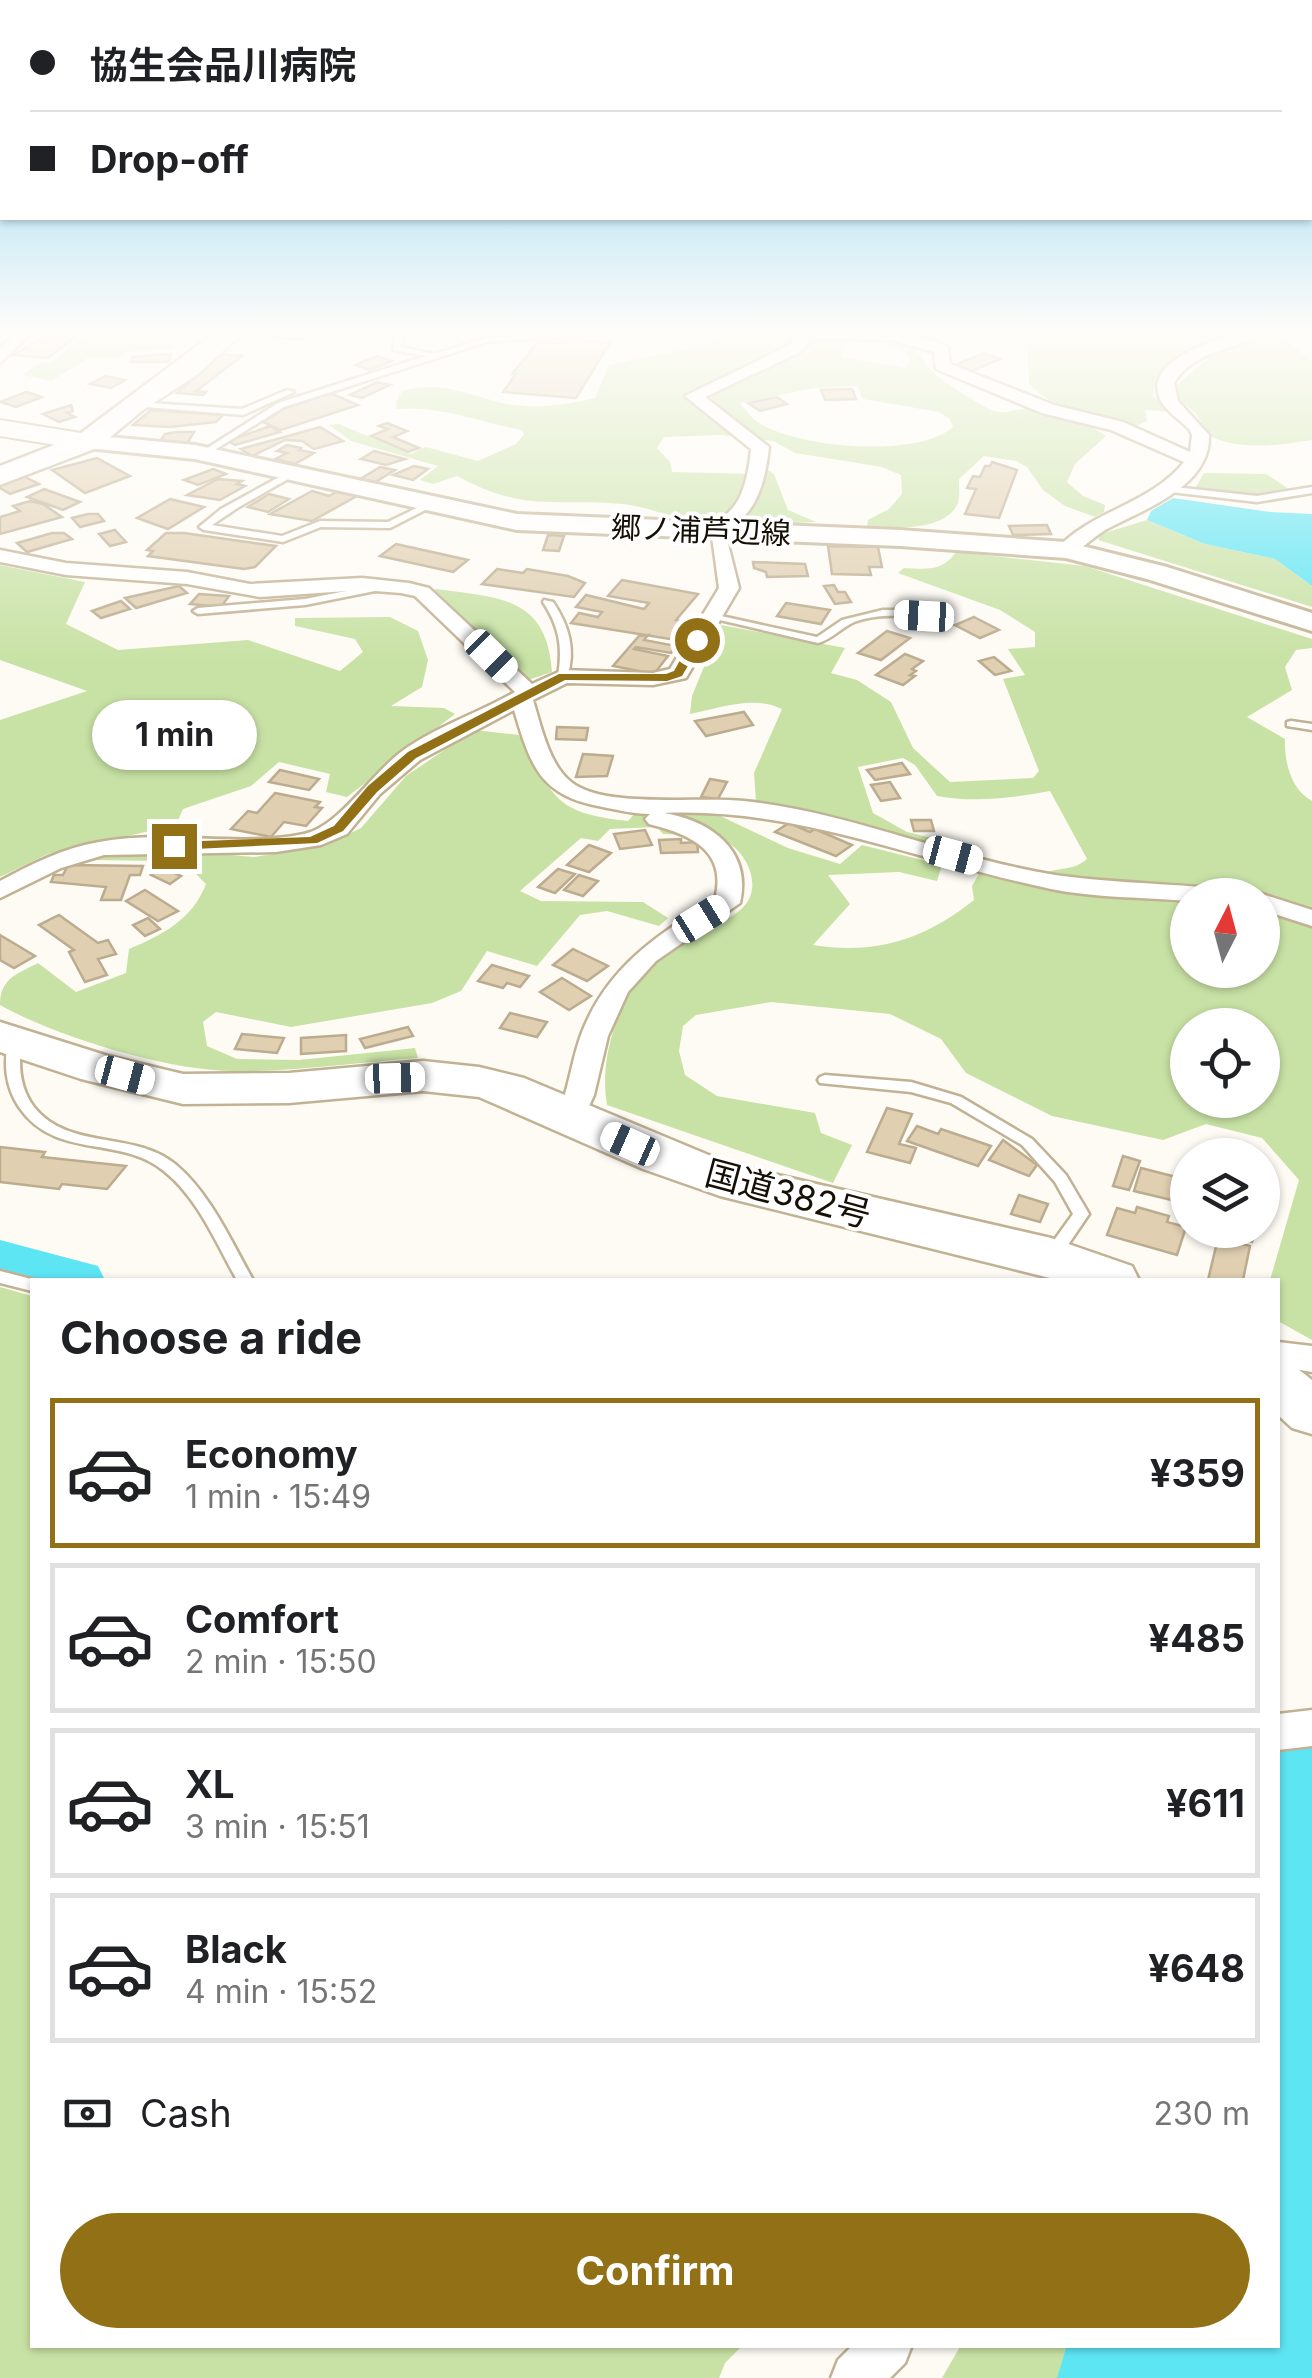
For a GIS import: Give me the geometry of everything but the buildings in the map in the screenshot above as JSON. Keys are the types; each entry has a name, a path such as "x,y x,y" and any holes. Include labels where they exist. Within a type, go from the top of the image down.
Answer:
{"highway":[{"path":"0,476 86,442"},
{"name":"国道382号","path":"7,1038 97,1068 183,1090 289,1088 422,1076 507,1090 720,1179 1052,1257 1107,1278"},
{"path":"1280,1386 1312,1412"}],"main road":[{"name":"郷ノ浦芦辺線","path":"86,442 202,454 532,524 993,543 1066,550 1157,573 1312,622"}],"street":[{"path":"669,529 679,524 729,520 758,476 760,447 753,442"},
{"path":"1153,442 1192,459"},
{"path":"1066,550 1078,538 1182,476 1198,442"},
{"path":"0,891 52,863 102,848 276,845 312,840 339,829 372,789 412,755 563,676 652,680 678,673 729,588 718,532"},
{"path":"0,556 87,572 178,577 249,590 392,584 422,592 525,695 536,746 560,786 571,792 614,805 667,808 711,804 775,811 1054,882 1170,892"},
{"path":"570,1117 585,1087 594,1038 616,992 636,964 664,939 727,903 732,879 731,869 718,848 696,827 676,820 584,809 572,801 571,792"},
{"path":"1280,908 1312,918"},
{"path":"1280,1354 1312,1359"},
{"path":"1280,1732 1312,1728"},
{"path":"856,2378 884,2348"}],"lane":[{"path":"202,454 221,442"},
{"path":"292,473 268,490 227,506 204,527 282,539 320,524 390,525 430,505"},
{"path":"1165,489 1257,499 1312,490"},
{"path":"198,611 305,602 392,584"},
{"path":"548,602 567,636 563,676"},
{"path":"712,618 818,640 845,622 863,617 897,614 946,618"},
{"path":"1291,724 1312,727"},
{"path":"7,1038 9,1070 33,1119 49,1133 126,1148 165,1164 190,1188 244,1278"},
{"path":"825,1080 938,1092 1027,1142 1061,1179 1082,1214 1052,1257"},
{"path":"0,1277 30,1285"}],"green space":[{"path":"354,442 382,442 410,454 426,447 478,461 516,444 661,442 657,448 670,462 672,472 750,474 726,514 702,521 622,504 521,500 457,476 433,484 420,480 438,466"},
{"path":"775,442 885,446 916,442 1099,442 1075,464 1067,482 1083,496 1105,505 1104,512 1095,517 1065,506 1043,490 1027,467 1016,461 984,456 959,479 958,503 942,519 917,526 867,527 868,520 889,509 902,494 901,475 882,467 795,453"},
{"path":"1226,442 1297,442 1274,445"},
{"path":"768,470 774,474 788,510 816,522 740,522"},
{"path":"1204,473 1266,474 1292,491 1270,496 1196,487"},
{"path":"1147,520 1205,544 1275,559 1312,586 1312,607 1098,540 1101,534"},
{"path":"956,552 1085,566 1312,639 1312,648 1296,650 1285,667 1292,690 1247,717 1285,739 1290,774 1299,790 1312,801 1312,1340 1280,1322 1280,1278 1271,1278 1299,1180 1280,1158 1280,1138 1262,1138 1206,1124 1163,1140 1052,1116 966,1073 941,1039 890,1014 771,1002 696,1015 683,1026 679,1051 685,1075 717,1096 815,1113 821,1133 852,1145 833,1183 607,1105 607,1059 630,993 659,957 685,938 738,912 750,896 748,866 735,848 717,838 663,834 657,827 610,829 598,841 581,838 520,891 541,901 643,902 668,918 659,926 607,911 580,915 537,966 487,951 461,991 432,1003 291,1027 216,1012 203,1022 207,1046 237,1059 299,1060 415,1048 418,1058 280,1070 207,1069 114,1050 51,1029 0,1005 6,983 38,963 76,992 126,973 129,949 184,917 206,884 188,866 164,861 89,860 100,854 185,851 254,857 324,846 361,828 406,776 474,730 519,735 558,798 584,813 628,821 637,811 712,812 788,848 840,864 862,845 942,865 937,881 899,872 828,875 850,904 813,945 878,946 917,934 974,900 972,886 980,872 1025,883 1042,873 1081,864 1087,859 1050,791 994,799 937,796 915,765 903,758 858,767 873,813 907,832 936,839 940,848 756,801 754,773 782,709 748,703 690,714 692,696 721,625 845,648 831,673 857,680 891,702 913,748 950,782 1033,778 1039,771 1003,679 1025,675 1008,649 1035,647 1035,632 1000,610 898,573 904,568 933,568"},
{"path":"0,565 85,582 66,624 118,650 248,640 340,671 363,652 355,639 295,626 295,618 390,617 418,631 428,660 422,687 391,706 444,708 455,714 347,797 326,792 330,774 279,762 251,786 183,809 176,825 48,854 0,877 0,720 87,691 0,660"},
{"path":"437,589 499,599 530,615 541,628 552,672 528,680 482,634 428,592"},
{"path":"0,1287 30,1295 30,2348 740,2348 725,2363 719,2378 0,2378"},
{"path":"959,2348 1068,2348 1058,2378 942,2378"}],"water":[{"path":"1173,498 1312,514 1312,586 1275,559 1205,544 1147,520 1151,511"},
{"path":"1312,1745 1312,2378 1057,2378 1066,2348 1280,2348 1280,1749"}],"waterway":[{"path":"0,1259 71,1278"}],"route":[{"path":"174,846 276,845 312,840 339,829 372,789 412,755 513,700 563,676 667,678 678,673 697,640"}]}
